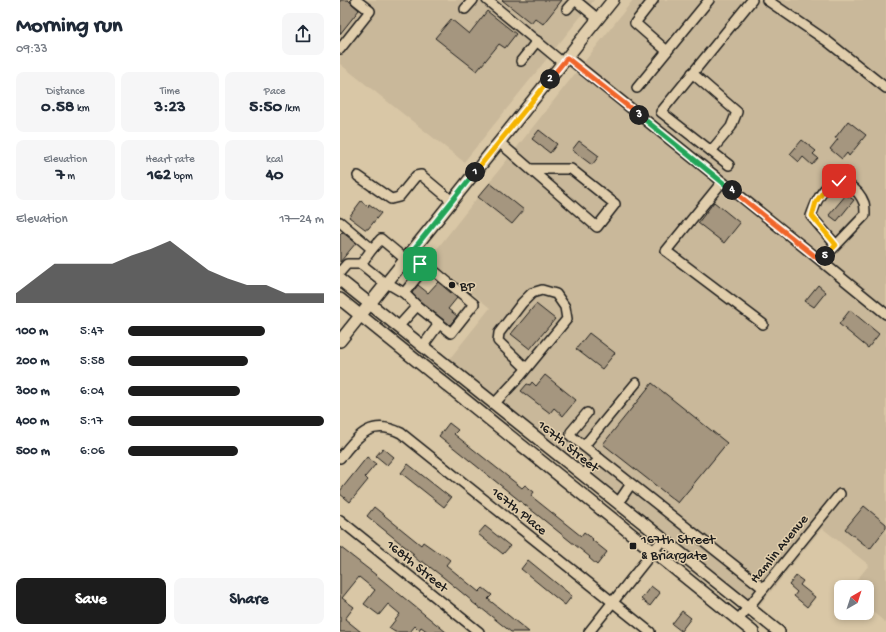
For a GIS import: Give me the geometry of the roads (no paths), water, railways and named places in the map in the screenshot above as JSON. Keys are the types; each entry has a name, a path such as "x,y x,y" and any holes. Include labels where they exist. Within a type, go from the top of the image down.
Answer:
{"main road":[{"path":"340,341 613,0"},
{"name":"167th Street","path":"340,280 779,632"},
{"path":"340,299 753,632"}],"street":[{"path":"340,49 370,11 356,0"},
{"path":"465,9 473,0"},
{"path":"487,0 537,41 565,60 722,182 886,314"},
{"path":"567,9 575,0 598,18"},
{"path":"653,0 635,23 667,50"},
{"path":"637,88 708,0"},
{"path":"729,165 661,112 752,0"},
{"path":"767,0 827,41 886,88"},
{"path":"521,61 537,41"},
{"path":"692,73 737,112 731,127 711,151"},
{"path":"499,142 530,169 597,227 615,204 570,169 530,169"},
{"path":"358,176 391,199 399,197 416,176 421,175 452,201"},
{"path":"821,261 865,215 865,204 858,192 847,183 839,181 828,185 816,202 812,216 836,245"},
{"path":"722,182 666,251 763,324"},
{"path":"340,222 372,249"},
{"path":"340,272 347,264 361,264 386,283 404,293 417,306 451,334 474,304 427,265 420,264 407,257 381,239 361,264"},
{"path":"404,293 427,265"},
{"path":"494,404 526,368 567,319 565,307 556,294 542,290 532,293 522,303 499,333 498,341 526,368"},
{"path":"398,327 417,306"},
{"path":"422,347 439,324"},
{"path":"584,446 636,383"},
{"path":"587,413 571,432 571,436 763,588"},
{"name":"167th Place","path":"340,458 359,435 371,428 385,427 394,429 408,437 612,603 650,632"},
{"path":"583,475 600,459"},
{"path":"618,503 631,484"},
{"name":"Hamlin Avenue","path":"738,620 840,494"},
{"name":"168th Street","path":"340,520 479,632"},
{"path":"589,632 663,539"}],"place":[{"name":"BP","path":"452,285"},
{"name":"167th Street & Briargate","path":"633,546"}]}
